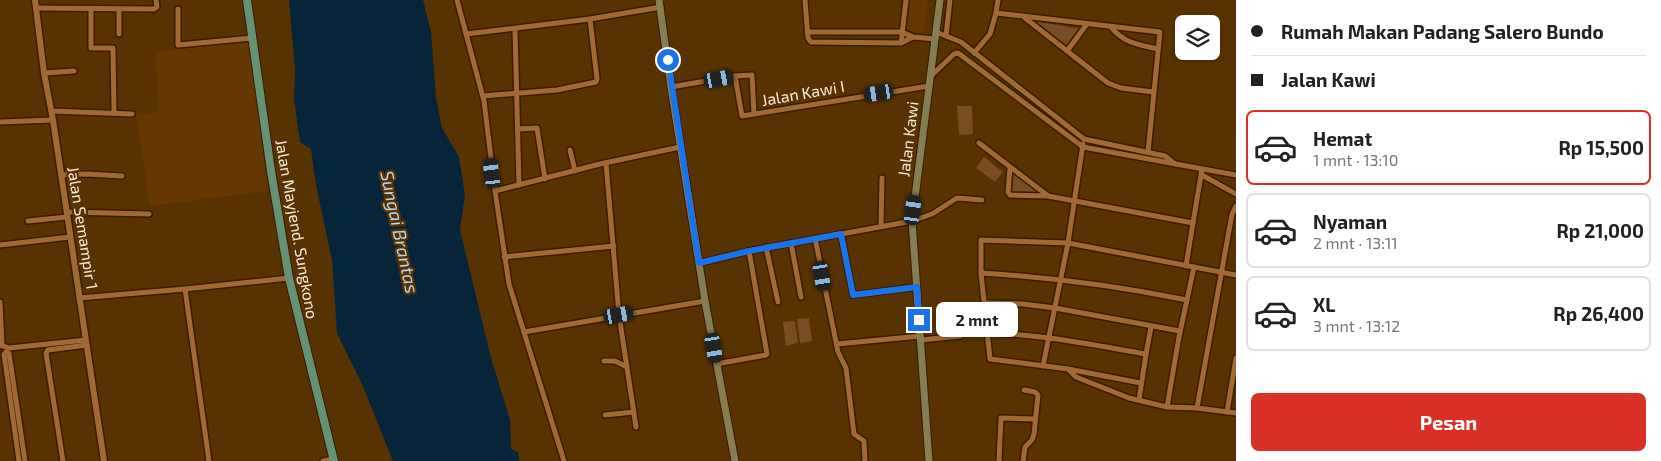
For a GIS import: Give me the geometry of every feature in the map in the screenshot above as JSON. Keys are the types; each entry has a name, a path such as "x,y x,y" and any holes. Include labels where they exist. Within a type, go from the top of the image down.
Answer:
{"main road":[{"name":"Jalan Mayjend. Sungkono","path":"247,0 289,278 333,460"},
{"name":"Jalan Kawi","path":"929,461 912,221 940,0"},
{"path":"660,3 680,147 734,461"}],"street":[{"name":"Jalan Semampir 1","path":"35,0 44,73 53,120 104,461"},
{"path":"36,8 154,9 157,7 156,0"},
{"path":"457,0 469,33 483,96 509,284 564,461"},
{"path":"805,0 809,41 815,43 901,43 913,37 946,36 961,42 1084,139 1165,156 1175,164"},
{"path":"901,43 906,0"},
{"path":"946,36 950,0"},
{"path":"974,53 990,34 998,0"},
{"path":"469,33 590,19 660,3"},
{"path":"91,8 91,48 114,48 114,113"},
{"path":"119,9 119,34"},
{"path":"178,9 178,45 252,38"},
{"path":"996,13 1158,31 1160,34 1148,152"},
{"path":"1024,17 1108,83 1121,88 1153,92"},
{"path":"483,96 557,90 596,82 598,79 590,19"},
{"path":"1067,51 1087,24"},
{"path":"1111,27 1116,34 1134,44 1158,48"},
{"path":"515,28 519,185"},
{"path":"807,32 902,32 913,37"},
{"path":"930,76 956,53 960,54 1083,147 1175,164 1202,172 1236,175"},
{"path":"985,73 991,66"},
{"path":"44,73 74,70"},
{"path":"671,87 752,74 754,114"},
{"name":"Jalan Kawi I","path":"735,76 741,116 929,86"},
{"path":"51,111 132,114"},
{"path":"0,122 53,120"},
{"path":"518,128 536,128 545,179"},
{"path":"1044,366 1068,243 1084,139"},
{"path":"979,143 1048,196"},
{"path":"495,191 606,163 680,147"},
{"path":"570,150 575,171"},
{"path":"606,163 619,315 636,427"},
{"path":"1010,168 1008,192 1010,195 1048,196 1075,200 1193,223"},
{"path":"1202,172 1236,194"},
{"path":"1186,266 1202,172"},
{"path":"61,175 122,176"},
{"path":"881,226 882,178"},
{"path":"699,263 766,247 912,221 932,214 957,198 982,200"},
{"path":"1197,408 1232,214 1236,206"},
{"path":"28,220 67,214 149,214"},
{"path":"841,234 853,295 917,287"},
{"path":"0,245 70,237"},
{"path":"815,238 839,355 846,368 854,434 864,440 865,461"},
{"path":"1141,383 1068,369 991,360 981,273 981,240 1068,243 1236,275"},
{"path":"791,243 801,297"},
{"path":"504,258 614,246"},
{"path":"766,247 778,302"},
{"path":"716,364 767,354 749,251"},
{"path":"1167,407 1186,300 1194,267"},
{"path":"981,273 1061,279 1186,300"},
{"path":"80,298 289,278"},
{"path":"185,289 209,461"},
{"path":"524,332 705,301"},
{"path":"0,302 1,345 9,348 86,342"},
{"path":"984,303 1023,304 1055,308 1180,332"},
{"path":"1139,400 1151,327"},
{"path":"988,333 1049,337 1146,354"},
{"path":"837,344 960,336"},
{"path":"63,461 46,353 48,350 86,342"},
{"path":"19,461 19,441 9,353 6,352 4,354 19,441 25,461"},
{"path":"1227,412 1236,358"},
{"path":"604,361 615,361 627,367"},
{"path":"1068,369 1076,377 1139,400 1167,407 1197,408 1236,413"},
{"path":"1023,461 1025,446 1032,440 1034,434 1037,393 1024,390"},
{"path":"605,415 634,412"},
{"path":"999,461 1001,418 1035,419"},
{"path":"323,461 333,460"}],"shaded area":[{"path":"908,0 928,0 924,33 904,30"},
{"path":"1034,21 1081,29 1066,46"},
{"path":"249,40 268,191 150,206 136,115 159,112 155,52"},
{"path":"957,106 972,106 973,134 959,135"},
{"path":"984,157 1003,172 995,182 976,168"},
{"path":"1012,172 1042,193 1011,192"},
{"path":"809,318 812,341 800,343 797,319"},
{"path":"795,321 798,343 786,346 783,322"}],"water":[{"name":"Sungai Brantas","path":"289,0 423,0 431,32 436,98 442,128 459,157 465,195 460,230 491,358 510,420 511,449 518,452 519,461 393,461 362,384 337,333 332,260 316,185 311,149 300,142 294,99 295,68"}],"route":[{"path":"668,60 699,263 749,251 841,234 853,295 917,287 919,320"}]}
